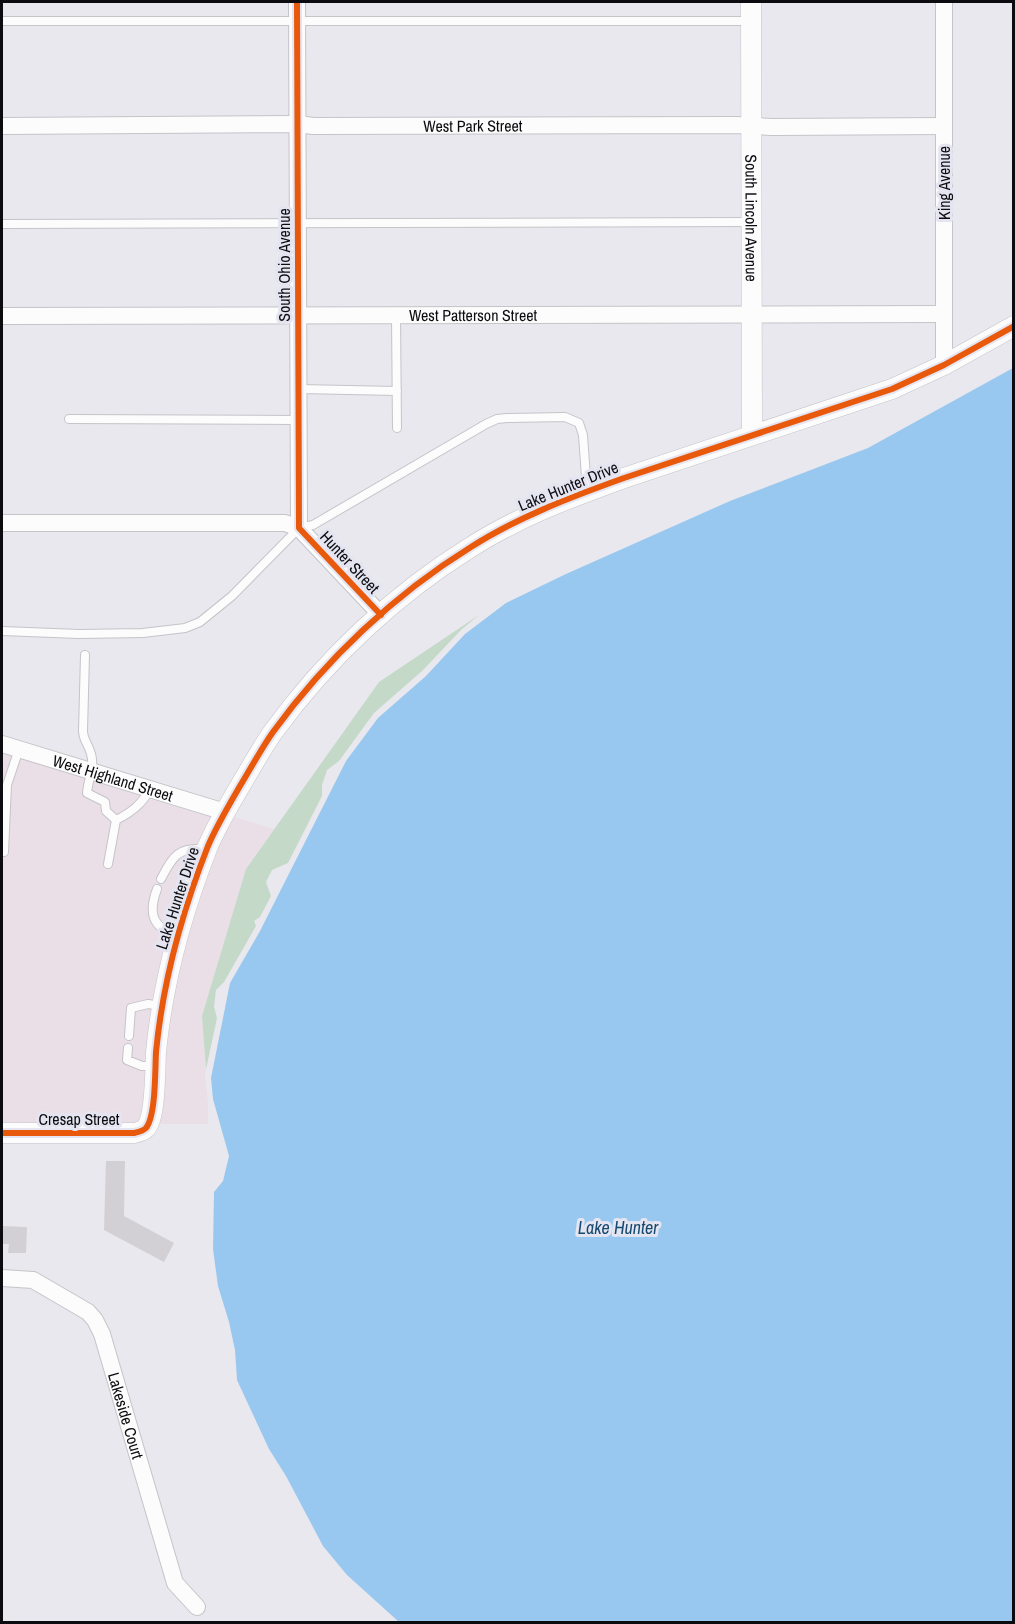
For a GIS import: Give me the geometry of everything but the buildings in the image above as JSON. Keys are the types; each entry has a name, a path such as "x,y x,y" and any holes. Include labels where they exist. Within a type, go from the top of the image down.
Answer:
{"street":[{"name":"South Ohio Avenue","path":"297,2 299,528"},
{"name":"South Lincoln Avenue","path":"751,2 752,435"},
{"name":"King Avenue","path":"944,2 944,365"},
{"name":"West Park Street","path":"2,126 298,124 313,126 944,126"},
{"name":"West Patterson Street","path":"2,316 944,314"},
{"name":"Lake Hunter Drive","path":"150,1120 166,978 189,896 207,849 225,812 273,732 316,680 356,637 408,591 440,567 472,546 529,516 587,491 892,389 944,365 1014,326"},
{"name":"Hunter Street","path":"2,523 285,523 299,528 381,615"},
{"name":"West Highland Street","path":"2,744 225,812"},
{"name":"Cresap Street","path":"2,1133 134,1133 146,1128 150,1120"},
{"name":"Lakeside Court","path":"2,1278 33,1280 88,1312 95,1320 102,1334 175,1583 197,1607"}],"lane":[{"path":"2,21 751,21"},
{"path":"2,224 752,222"},
{"path":"396,315 398,428"},
{"path":"299,389 397,391"},
{"path":"2,632 143,633 185,628 200,622 232,596 299,528 313,525 497,419 565,417 579,423 583,435 587,491"},
{"path":"69,419 299,420"},
{"path":"85,655 83,736 92,756 87,793 105,802 106,811 116,820"},
{"path":"2,852 4,852 4,785 19,749"},
{"path":"116,820 134,810 150,789"},
{"path":"108,864 116,820"},
{"path":"161,879 176,854 193,848 207,849"},
{"path":"157,890 153,916 165,933 177,937"},
{"path":"129,1036 131,1008 148,1004 163,1006"},
{"path":"128,1048 127,1060 142,1066 155,1066"}],"shaded area":[{"path":"2,752 215,817 146,1107 139,1124 2,1122"},
{"path":"231,816 274,829 246,869 202,1016 208,1124 156,1124 166,1015 195,899"}],"green space":[{"path":"479,615 462,629 422,671 374,713 339,761 327,770 322,785 322,796 288,863 272,870 266,882 271,896 260,917 254,921 256,926 224,982 216,990 214,1007 217,1018 206,1069 202,1016 246,869 379,682"}],"water":[{"name":"Lake Hunter","path":"1013,368 1013,1622 399,1622 347,1575 323,1546 269,1449 237,1380 235,1350 218,1286 213,1249 214,1192 223,1181 229,1156 213,1099 211,1078 230,983 260,931 346,761 378,718 426,676 465,634 506,603 730,501 868,448"}],"cycle path":[{"path":"297,2 299,528 381,615"},
{"path":"2,1133 134,1133 146,1128 152,1113 156,1052 163,999 175,947 190,896 215,830 264,745 294,705 363,630 415,585 489,536 545,508 624,478 892,389 944,365 1014,326"}]}
